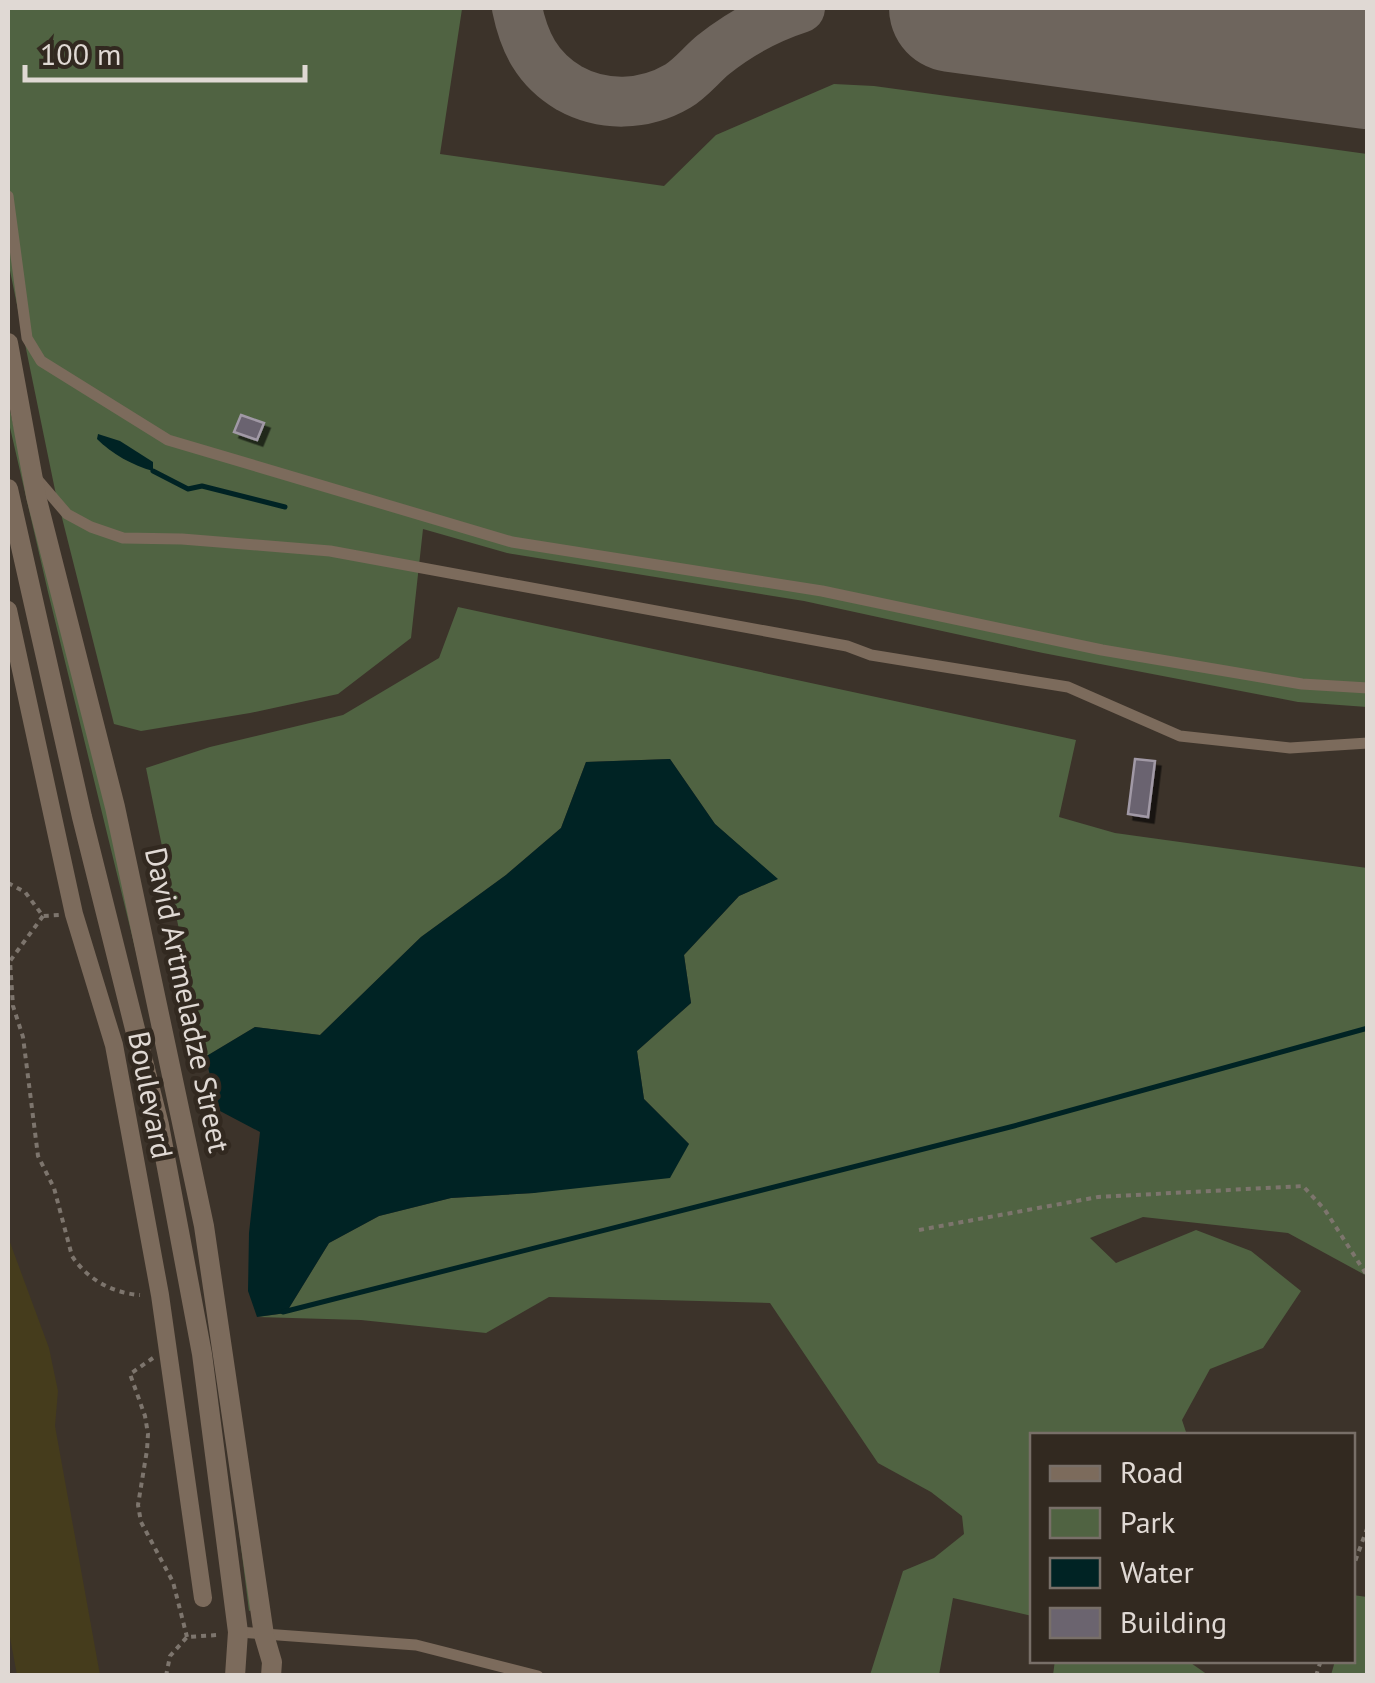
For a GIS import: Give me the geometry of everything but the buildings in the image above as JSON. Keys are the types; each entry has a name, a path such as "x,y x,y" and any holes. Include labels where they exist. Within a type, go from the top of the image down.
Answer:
{"street":[{"name":"David Artmeladze Street","path":"8,343 32,473 115,807 204,1226 264,1635 272,1662 271,1676"},
{"name":"David Artmeladze Street","path":"8,489 82,816 158,1124 202,1354 238,1632 235,1676"},
{"name":"Boulevard","path":"8,610 74,914 114,1044 160,1296 203,1598"}],"lane":[{"path":"8,196 27,338 34,349 60,374 168,440 512,542 822,591 1102,650 1284,681 1368,688"},
{"path":"32,473 67,514 122,538 330,551 846,646 870,655 1068,687 1180,736 1290,748 1368,744"},
{"path":"238,1632 416,1645 538,1676"}],"path":[{"path":"8,883 26,892 43,916"},
{"path":"43,916 74,914"},
{"path":"43,916 10,961 13,1006 23,1037 38,1156 54,1188 72,1256 78,1265 103,1285 123,1294 160,1296"},
{"path":"919,1230 1098,1197 1302,1186 1324,1210 1368,1277"},
{"path":"166,1349 130,1374 148,1434 138,1505 141,1522 173,1582 187,1637"},
{"path":"1355,1562 1368,1526"},
{"path":"166,1676 170,1656 187,1637 238,1632"}],"green space":[{"path":"8,8 462,9 440,154 664,186 716,135 834,84 874,86 1367,154 1367,707 1298,702 1043,653 804,601 507,553 423,529 411,638 338,694 141,731 114,724 55,490 8,261"},
{"path":"8,401 191,1175 226,1392 252,1610 249,1611 210,1299 189,1179 48,592 8,419"},
{"path":"458,607 1076,740 1059,817 1115,833 1367,868 1367,1276 1288,1233 1143,1217 1090,1238 1116,1263 1196,1230 1251,1251 1301,1291 1263,1348 1210,1369 1182,1420 1186,1433 1030,1433 1030,1616 953,1598 939,1675 870,1675 903,1571 934,1558 964,1534 962,1516 931,1492 878,1463 770,1303 549,1297 486,1333 361,1320 257,1317 286,1313 329,1243 379,1216 451,1198 534,1193 689,1144 644,1099 637,1051 691,1003 684,955 739,896 777,879 715,824 670,759 586,762 561,828 506,875 421,937 320,1035 255,1027 205,1057 146,768 210,747 343,715 439,658"},
{"path":"1355,1595 1367,1597 1367,1675 1331,1675 1334,1663 1355,1663"},
{"path":"1055,1663 1191,1663 1208,1675 1053,1675"}],"sand":[{"path":"8,1237 49,1348 58,1391 55,1426 100,1675 17,1675 8,1627"}],"water":[{"path":"98,434 120,441 153,462 153,471 116,454 97,439"},
{"path":"670,759 715,824 778,879 739,896 684,955 691,1003 637,1051 644,1099 689,1144 670,1178 451,1198 379,1216 329,1243 286,1313 257,1317 248,1291 249,1233 260,1132 220,1111 205,1057 255,1027 320,1035 421,937 506,875 561,828 586,762"}],"waterway":[{"path":"153,471 188,489 202,486 285,507"},
{"path":"283,1312 1014,1126 1368,1028"}],"taxiway":[{"path":"517,8 528,43 558,81 596,99 624,102 665,93 733,41 800,8"}],"runway":[{"path":"953,8 1368,65"}]}
